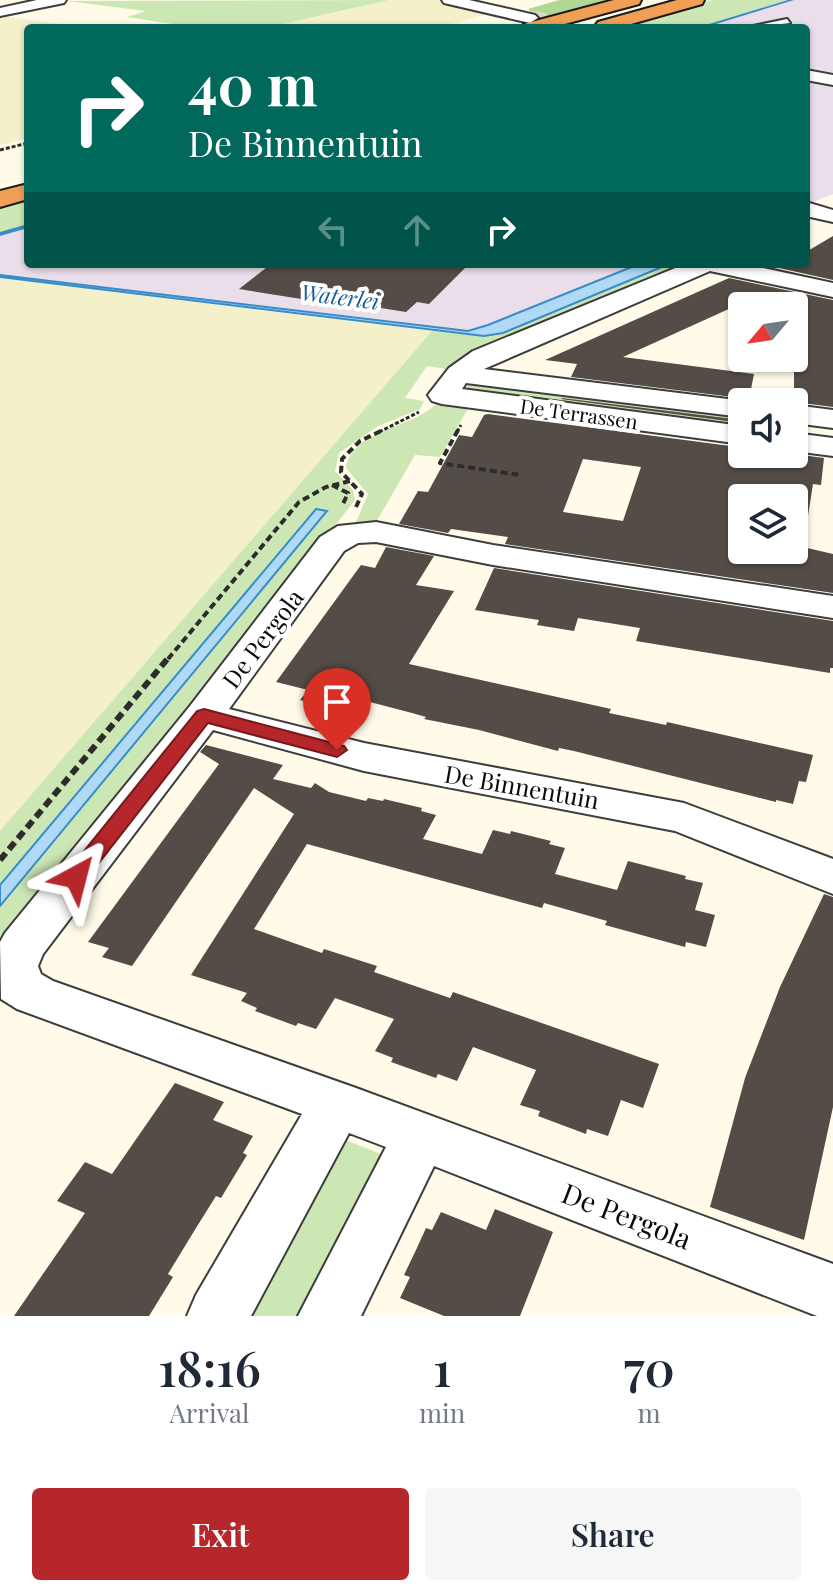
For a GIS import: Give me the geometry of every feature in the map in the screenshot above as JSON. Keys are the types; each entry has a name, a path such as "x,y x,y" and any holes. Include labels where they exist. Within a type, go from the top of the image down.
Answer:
{"highway":[{"path":"530,23 633,0"},
{"path":"612,24 696,0"},
{"path":"0,199 24,192"}],"street":[{"path":"0,12 59,0"},
{"path":"449,0 530,23"},
{"path":"810,76 833,80"},
{"path":"810,210 832,218"},
{"path":"450,384 483,357 698,268"},
{"path":"727,268 833,290"},
{"name":"De Terrassen","path":"450,384 475,400 728,433"},
{"name":"De Terrassen","path":"450,384 728,407"},
{"path":"808,416 833,419"},
{"path":"808,444 833,447"},
{"path":"350,533 376,532 493,555 833,607"},
{"name":"De Pergola","path":"350,533 332,544 204,715 22,946 14,966 19,985 35,995 337,1104 833,1293"},
{"name":"De Binnentuin","path":"204,715 364,757 684,818 833,877"},
{"path":"218,1316 337,1104"},
{"path":"329,1316 420,1137"}],"lane":[{"path":"772,24 787,21"}],"path":[{"path":"0,150 24,144"},
{"path":"350,533 347,521 362,497 340,469 342,459 353,446 418,412 450,384"},
{"path":"475,400 440,463 520,475"},
{"path":"0,860 299,502 326,487 350,481"}],"shaded area":[{"path":"389,0 437,0 495,12 452,24 283,24"},
{"path":"774,0 833,0 833,194 810,203 810,24 695,24"},
{"path":"0,16 61,24 24,24 24,139 0,145"},
{"path":"24,229 24,268 648,268 482,334 0,276 0,236"},
{"path":"0,277 432,331 0,832"}],"green space":[{"path":"389,0 283,24 173,24 127,17 146,11 67,1"},
{"path":"559,0 611,0 544,18 528,15 532,13 528,9"},
{"path":"713,0 791,0 710,24 632,24"},
{"path":"24,199 24,227 0,234 0,206"},
{"path":"659,268 689,268 446,369 427,366 405,398 424,401 420,409 378,426 339,453 335,471 353,490 355,500 0,954 0,831 432,331 484,336 503,333"},
{"path":"472,382 728,409 728,429 468,392 466,388"},
{"path":"437,403 469,407 440,457 415,455 375,524 356,522 368,494 346,468 351,455 372,437 426,412"},
{"path":"335,1136 386,1156 304,1316 238,1316"}],"water":[{"path":"629,268 659,268 503,333 484,336 0,275 468,331"},
{"path":"316,509 327,511 0,906 0,885"}],"building":[{"path":"833,236 833,280 779,268 810,268 810,250"},
{"path":"266,268 465,268 429,304 417,302 406,312 356,304 352,307 239,289"},
{"path":"729,278 795,292 728,292 728,309 623,357 754,374 751,388 728,388 728,396 571,377 577,364 545,360"},
{"path":"808,295 833,300 833,407 808,404 808,388 794,388 794,372 808,372"},
{"path":"561,399 728,418 728,421"},
{"path":"488,414 728,446 728,468 808,468 808,456 824,458 821,485 813,484 808,516 808,484 728,484 728,564 808,564 808,548 833,554 833,593 505,544 508,537 451,529 448,533 399,524 418,491 428,492 459,435 472,437 484,415","holes":["583,459 641,467 623,521 563,512"]},
{"path":"386,547 434,556 416,585 454,591 409,664 611,709 609,713 666,725 667,722 813,755 806,782 799,781 793,804 574,751 559,748 558,751 424,719 426,717 343,695 334,709 300,700 308,690 276,682 361,565 375,568"},
{"path":"494,568 833,621 833,668 830,668 830,673 636,641 640,628 578,618 574,631 537,625 539,620 475,610"},
{"path":"206,745 283,765 273,779 311,788 315,783 329,792 366,801 368,798 384,799 422,808 421,811 436,815 423,839 482,854 493,830 510,834 511,831 551,841 549,844 565,848 555,874 617,890 628,861 703,883 695,910 715,915 706,947 686,942 685,947 605,925 607,921 544,903 542,908 307,844 254,929 322,953 324,949 377,966 374,972 450,998 453,992 659,1064 643,1108 621,1100 608,1136 587,1129 586,1134 538,1116 540,1111 520,1105 536,1070 473,1047 457,1081 438,1074 436,1078 391,1062 393,1058 375,1051 394,1019 335,998 316,1029 298,1023 296,1026 255,1011 257,1008 241,1001 247,993 191,975 294,814 254,788 132,966 102,957 109,948 88,942 219,764 200,752"},
{"path":"824,894 833,897 833,1107 804,1240 710,1207 745,1078 780,987"},
{"path":"175,1083 224,1102 213,1120 253,1136 243,1153 247,1155 221,1198 216,1196 168,1274 173,1277 149,1316 14,1316 85,1213 57,1201 85,1162 112,1174"},
{"path":"495,1209 553,1232 520,1316 444,1316 400,1298 410,1277 404,1275 426,1228 432,1230 441,1212 486,1230"}],"waterway":[{"path":"711,24 792,0"},
{"path":"0,234 24,227"}],"tunnel":[{"path":"530,18 559,24"}],"route":[{"path":"76,877 204,715 337,750"}],"water label":[{"name":"Waterlei","path":"340,296"}]}
